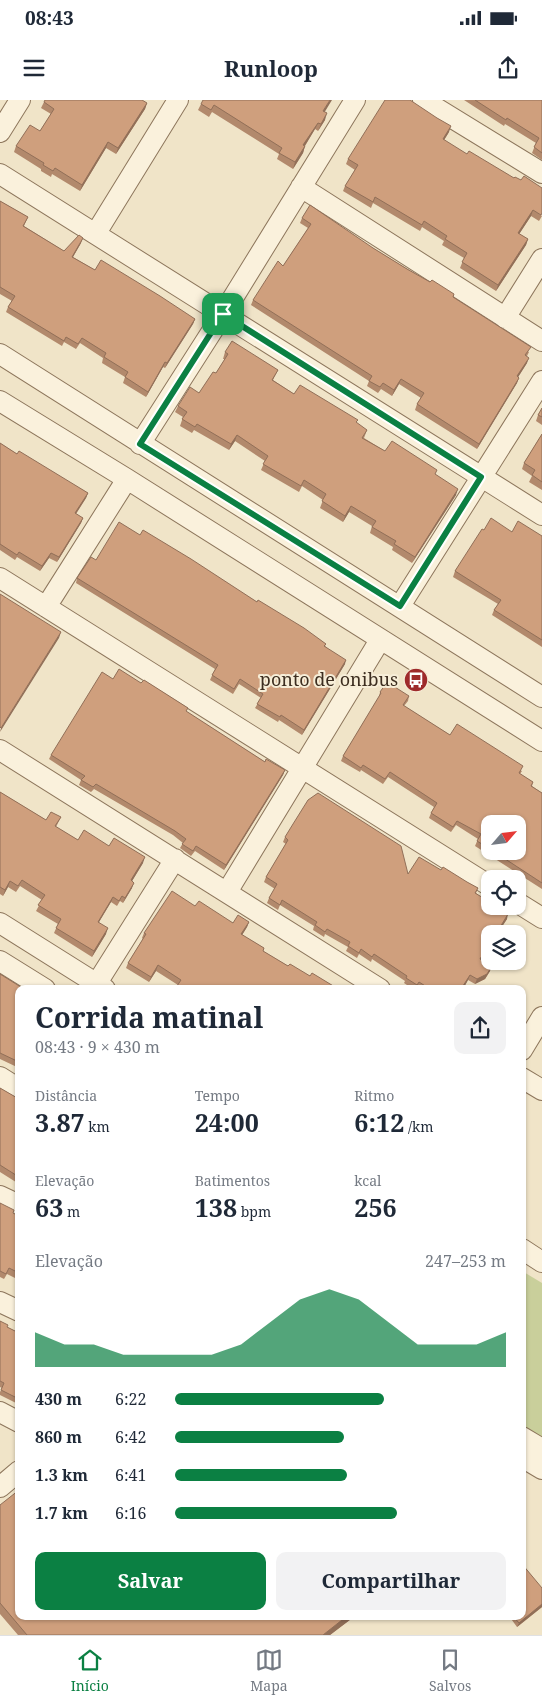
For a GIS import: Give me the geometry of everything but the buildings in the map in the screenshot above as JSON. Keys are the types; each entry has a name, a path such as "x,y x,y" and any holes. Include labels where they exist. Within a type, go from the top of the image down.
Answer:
{"street":[{"path":"0,132 20,100"},
{"path":"96,233 178,100"},
{"path":"140,444 355,100"},
{"path":"423,100 542,173"},
{"path":"0,174 542,515"},
{"path":"300,187 542,341"},
{"path":"505,318 542,259"},
{"path":"2,358 400,606 542,697"},
{"path":"400,606 542,381"},
{"path":"0,402 127,479 380,640 540,734"},
{"path":"46,607 127,479"},
{"path":"0,578 481,880"},
{"path":"227,892 380,640"},
{"path":"0,750 374,985"},
{"path":"102,985 175,859"},
{"path":"526,908 542,918"},
{"path":"0,923 99,985"},
{"path":"0,961 39,985"},
{"path":"526,1043 542,1017"},
{"path":"0,1077 15,1086"},
{"path":"526,1080 542,1090"},
{"path":"0,1196 15,1203"},
{"path":"526,1252 542,1262"},
{"path":"0,1302 15,1309"},
{"path":"0,1412 15,1420"},
{"path":"526,1439 542,1449"},
{"path":"526,1460 542,1470"},
{"path":"0,1487 15,1474"}],"green space":[{"path":"526,1273 542,1283 542,1438 526,1428"}],"place":[{"name":"ponto de onibus","path":"416,680"}],"route":[{"path":"223,314 481,477 400,606 140,444 223,314"}]}
